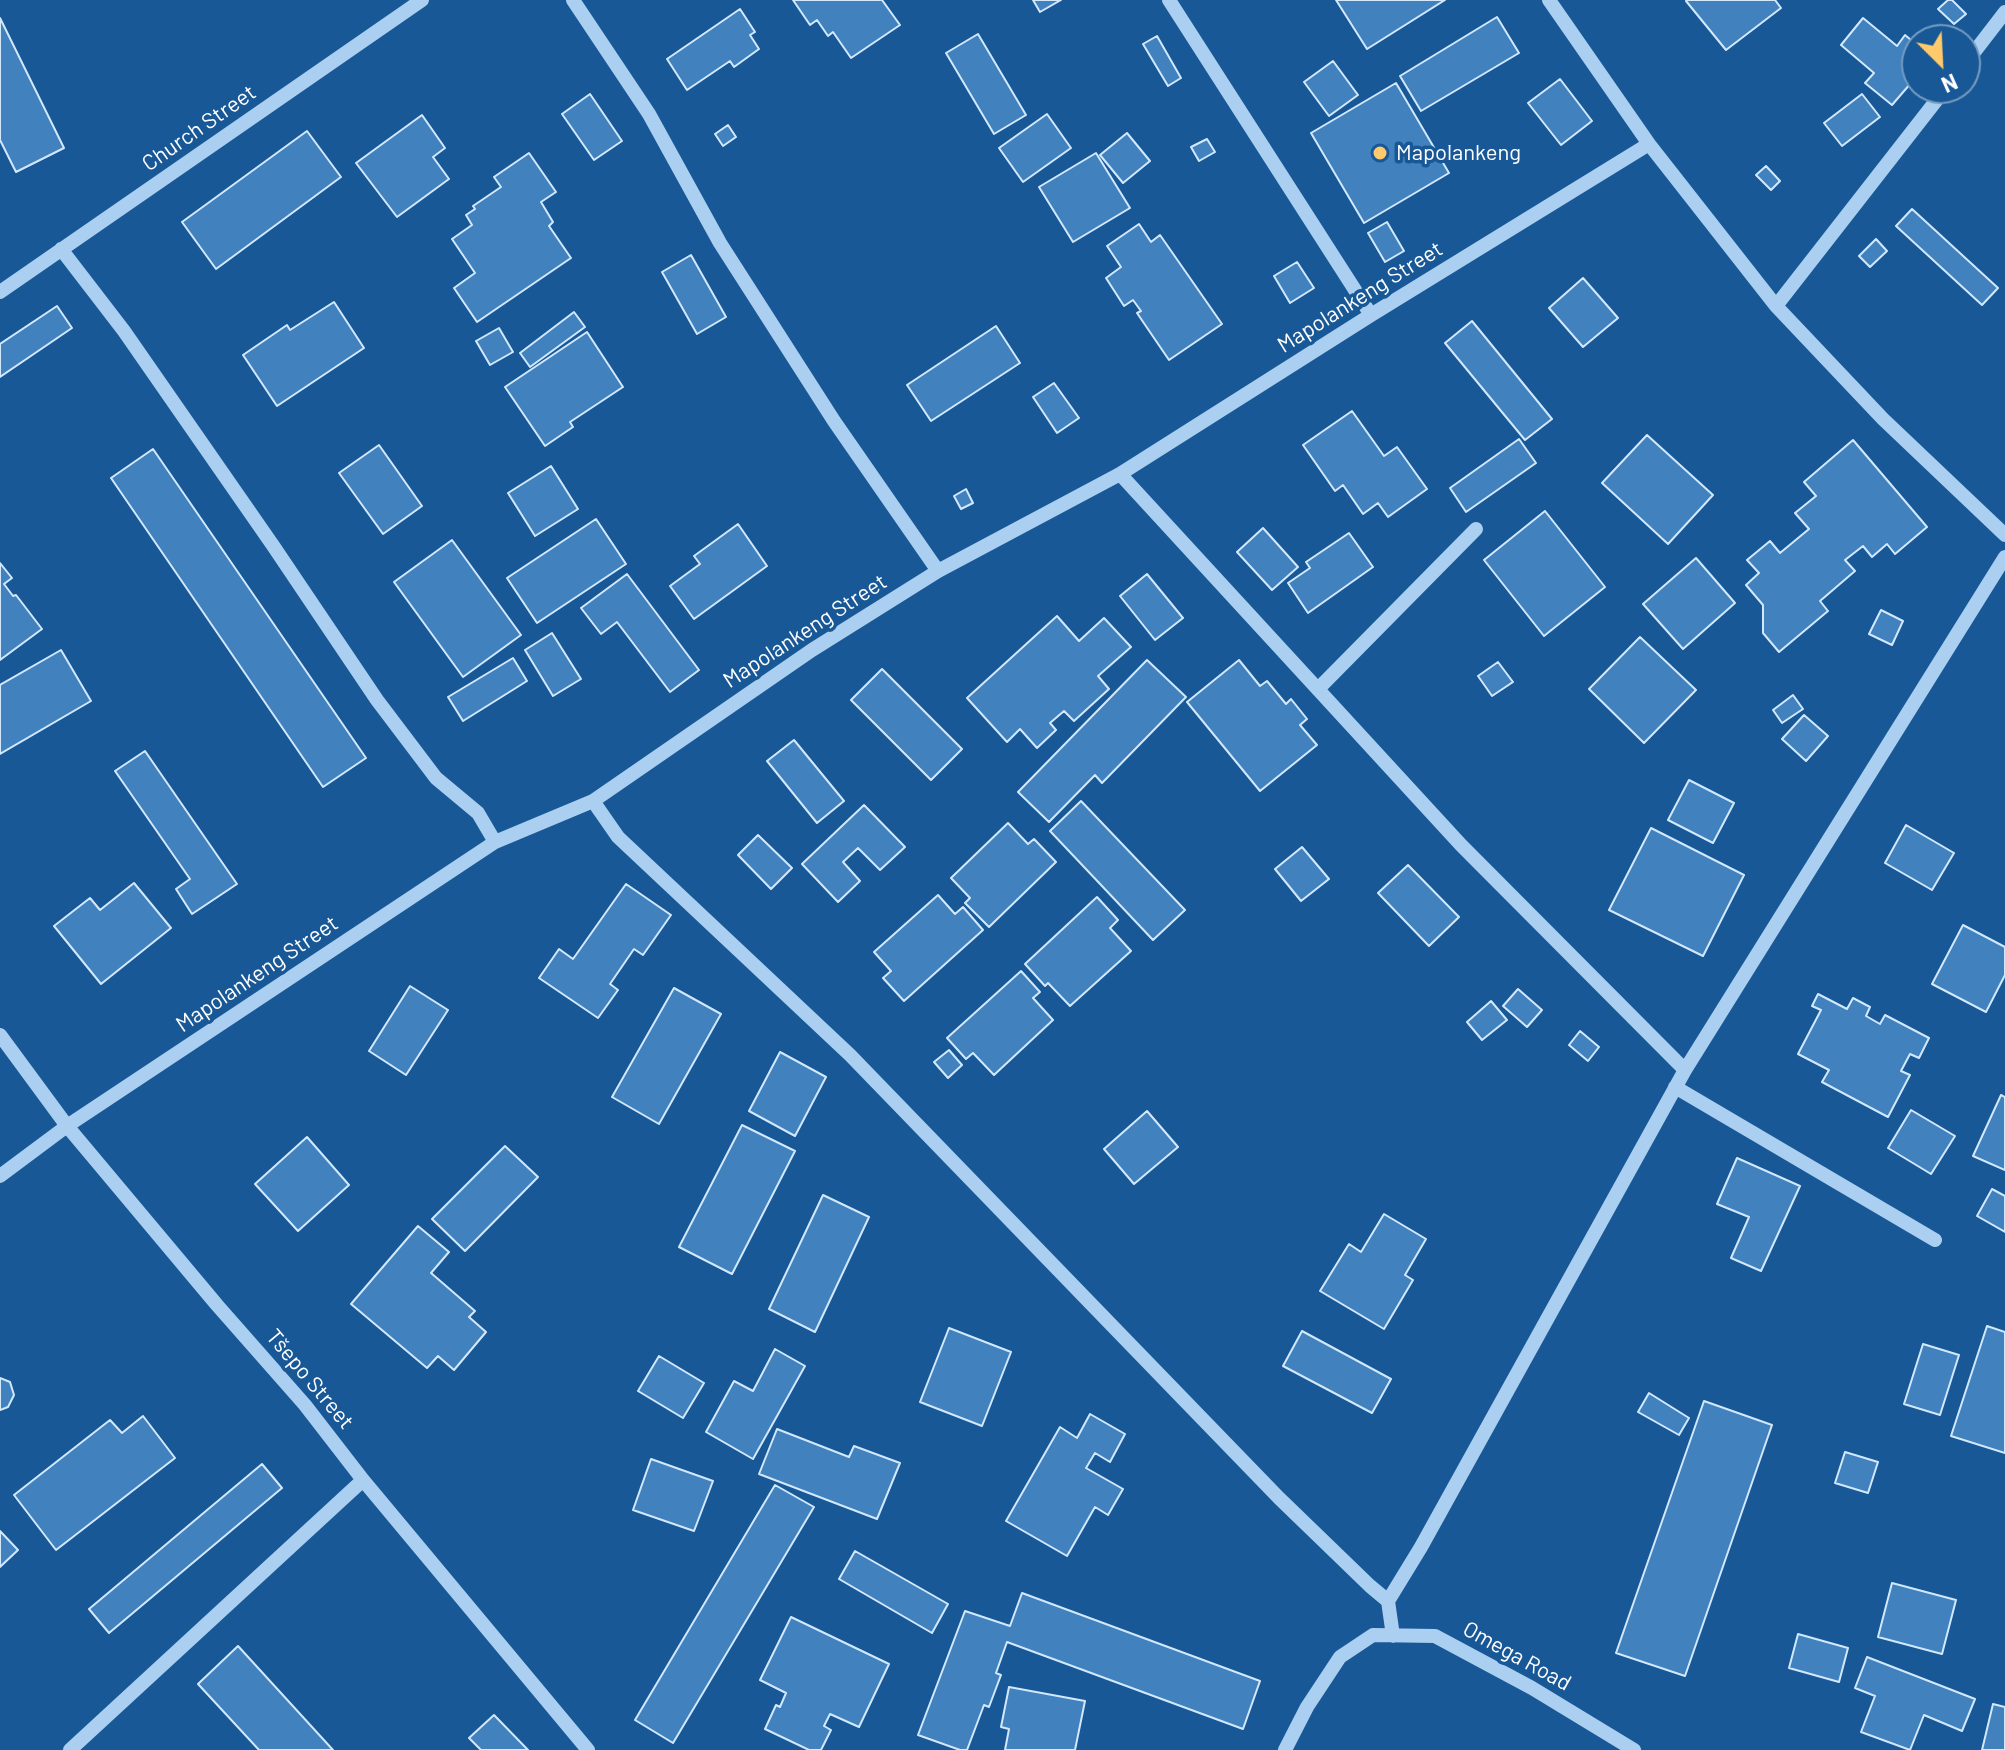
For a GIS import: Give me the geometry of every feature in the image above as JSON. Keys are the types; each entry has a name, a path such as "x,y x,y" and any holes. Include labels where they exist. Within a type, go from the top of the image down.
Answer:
{"street":[{"name":"Church Street","path":"0,292 422,0"},
{"path":"573,0 649,114 720,243 817,396 938,571"},
{"path":"1169,0 1371,315"},
{"path":"1549,0 1649,144 1776,306 1883,419 2005,535"},
{"path":"1981,43 2005,12"},
{"path":"1776,306 1934,104"},
{"name":"Mapolankeng Street","path":"0,1176 67,1126 495,842 593,801 812,650 938,571 1120,474 1649,144"},
{"path":"61,249 124,331 377,700 436,778 478,813 495,842"},
{"path":"1120,474 1461,845 1685,1070"},
{"path":"1318,689 1476,529"},
{"path":"1393,1636 1388,1601 1421,1547 1675,1087 2005,557"},
{"path":"593,801 618,837 850,1055 1279,1498 1388,1601"},
{"name":"Tšepo Street","path":"0,1035 67,1126 305,1405 363,1480 588,1750"},
{"path":"1675,1087 1935,1240"},
{"path":"70,1750 363,1480"},
{"name":"Omega Road","path":"1285,1750 1307,1707 1340,1657 1373,1635 1435,1636 1532,1688 1634,1750"}],"building":[{"path":"793,0 882,0 900,25 851,58 833,32 828,36 817,20 810,25"},
{"path":"1033,0 1061,0 1040,12"},
{"path":"1336,0 1445,0 1367,49"},
{"path":"1688,0 1775,0 1781,8 1726,50"},
{"path":"1952,0 1966,14 1954,24 1938,9"},
{"path":"740,9 755,32 750,35 759,49 734,67 730,61 687,90 667,59"},
{"path":"1497,17 1519,53 1421,111 1400,76"},
{"path":"0,18 64,148 16,172 0,140"},
{"path":"1863,18 1897,46 1901,40 1901,95 1892,105 1865,83 1874,73 1841,45"},
{"path":"978,34 1026,115 994,134 946,53"},
{"path":"1157,36 1181,78 1168,86 1143,44"},
{"path":"1333,61 1358,95 1329,116 1304,82"},
{"path":"1560,79 1592,121 1561,145 1528,103"},
{"name":"Mapolankeng","path":"1396,83 1449,173 1364,223 1311,133"},
{"path":"590,94 622,141 594,160 562,114"},
{"path":"1862,94 1880,117 1842,146 1824,123"},
{"path":"1047,114 1071,148 1023,182 999,148"},
{"path":"422,115 445,148 433,157 449,179 397,217 356,163"},
{"path":"728,125 736,137 723,146 715,134"},
{"path":"307,131 341,177 216,269 182,222"},
{"path":"1127,133 1150,161 1123,183 1100,155"},
{"path":"1207,139 1215,152 1199,161 1191,147"},
{"path":"529,153 556,192 541,202 553,222 549,226 571,258 477,322 454,288 475,273 452,239 472,225 466,215 475,209 473,206 501,187 494,177"},
{"path":"1096,153 1130,208 1073,242 1039,187"},
{"path":"1766,166 1780,181 1771,190 1756,175"},
{"path":"1912,209 1998,288 1982,305 1896,226"},
{"path":"1387,222 1404,251 1385,262 1368,233"},
{"path":"1139,224 1151,242 1160,235 1222,324 1169,360 1137,313 1141,311 1133,300 1124,306 1106,278 1121,267 1107,246"},
{"path":"1876,239 1887,251 1870,267 1859,256"},
{"path":"691,255 726,317 697,334 662,272"},
{"path":"1297,262 1314,288 1290,303 1274,276"},
{"path":"1583,278 1618,318 1583,347 1549,308"},
{"path":"334,302 364,348 277,406 243,355 287,325 290,330"},
{"path":"57,306 72,328 0,377 0,344"},
{"path":"574,312 585,327 530,367 520,353"},
{"path":"1472,321 1552,419 1525,440 1445,343"},
{"path":"996,326 1020,363 931,421 907,385"},
{"path":"499,328 513,352 490,365 476,341"},
{"path":"587,332 623,387 570,422 573,427 545,446 505,387"},
{"path":"1054,383 1079,418 1057,433 1033,397"},
{"path":"1352,411 1384,456 1397,447 1427,489 1388,517 1378,503 1363,514 1343,485 1335,491 1303,445"},
{"path":"1647,435 1713,495 1668,544 1602,483"},
{"path":"1519,439 1536,463 1466,512 1450,488"},
{"path":"1853,440 1927,527 1895,554 1887,544 1872,557 1863,546 1845,560 1855,571 1820,601 1828,611 1779,652 1763,633 1763,605 1746,585 1759,573 1747,560 1770,541 1780,553 1809,529 1795,513 1816,496 1804,482"},
{"path":"379,445 422,506 383,534 339,473"},
{"path":"153,449 366,758 323,787 111,478"},
{"path":"551,466 578,509 535,536 508,493"},
{"path":"966,489 973,503 961,509 954,496"},
{"path":"1545,511 1605,587 1544,636 1484,560"},
{"path":"596,519 626,564 537,623 507,578"},
{"path":"738,524 767,566 694,619 670,586 700,564 694,556"},
{"path":"1263,528 1298,567 1272,590 1237,552"},
{"path":"1349,533 1373,567 1308,613 1288,583 1310,568 1306,562"},
{"path":"452,540 521,635 463,677 394,582"},
{"path":"1696,558 1735,603 1683,649 1643,604"},
{"path":"0,563 12,578 4,584 42,629 0,660"},
{"path":"627,574 699,670 670,692 617,622 601,634 581,608"},
{"path":"1147,574 1183,618 1155,640 1120,596"},
{"path":"1881,610 1903,621 1892,645 1869,634"},
{"path":"1057,616 1079,641 1104,618 1131,647 1098,676 1109,689 1074,721 1064,711 1050,723 1056,730 1037,748 1020,729 1007,742 967,698"},
{"path":"552,633 581,679 553,696 525,650"},
{"path":"1640,637 1696,690 1644,743 1589,689"},
{"path":"61,650 91,701 0,754 0,685"},
{"path":"513,658 527,681 463,721 448,697"},
{"path":"1147,660 1186,697 1102,783 1095,775 1049,822 1018,792"},
{"path":"1239,660 1260,686 1267,681 1286,704 1291,699 1307,719 1300,725 1317,745 1260,791 1187,702"},
{"path":"1498,662 1513,682 1492,696 1478,676"},
{"path":"882,669 962,749 931,780 851,700"},
{"path":"1793,695 1803,709 1782,723 1773,710"},
{"path":"1804,715 1828,736 1806,761 1782,739"},
{"path":"794,740 844,801 817,823 767,761"},
{"path":"145,751 237,884 192,914 176,889 190,879 115,771"},
{"path":"1689,780 1734,803 1713,843 1668,820"},
{"path":"1081,801 1185,910 1153,940 1050,831"},
{"path":"864,805 905,847 880,870 858,848 843,862 860,881 838,902 802,864"},
{"path":"1008,823 1028,844 1034,839 1056,862 989,927 965,903 970,898 951,878"},
{"path":"1906,825 1954,853 1932,890 1885,863"},
{"path":"1651,828 1744,875 1703,956 1609,910"},
{"path":"758,835 792,868 771,889 738,855"},
{"path":"1302,847 1329,879 1301,901 1275,869"},
{"path":"1408,865 1459,917 1429,946 1378,893"},
{"path":"134,883 171,928 101,984 54,926 90,898 100,910"},
{"path":"626,884 671,915 643,955 634,949 610,984 618,990 598,1018 539,978 559,949 573,959"},
{"path":"938,895 955,914 963,907 983,930 904,1001 883,978 891,971 874,952"},
{"path":"1097,897 1118,920 1110,928 1131,951 1070,1006 1048,983 1045,986 1025,964"},
{"path":"1963,925 2005,947 2005,975 1986,1012 1932,984"},
{"path":"1021,971 1040,992 1033,998 1053,1020 994,1075 973,1053 966,1059 947,1038"},
{"path":"410,986 448,1010 406,1075 369,1051"},
{"path":"674,988 721,1014 659,1124 612,1097"},
{"path":"1518,989 1542,1010 1527,1027 1503,1006"},
{"path":"1818,994 1847,1009 1853,998 1870,1007 1866,1016 1880,1024 1885,1015 1929,1038 1919,1058 1910,1054 1901,1071 1910,1075 1888,1117 1822,1082 1829,1070 1798,1054 1821,1010 1812,1006"},
{"path":"1491,1001 1507,1020 1482,1040 1467,1022"},
{"path":"1580,1031 1599,1047 1588,1061 1569,1045"},
{"path":"949,1050 962,1065 948,1078 934,1062"},
{"path":"780,1052 826,1077 795,1136 749,1111"},
{"path":"2001,1095 2005,1097 2005,1170 1973,1156"},
{"path":"1911,1110 1955,1136 1931,1174 1888,1148"},
{"path":"1147,1111 1178,1147 1134,1184 1104,1149"},
{"path":"742,1125 795,1151 732,1274 679,1247"},
{"path":"307,1137 349,1185 298,1231 255,1184"},
{"path":"505,1146 538,1177 465,1251 432,1219"},
{"path":"1737,1158 1800,1186 1761,1271 1731,1258 1749,1217 1717,1204"},
{"path":"1992,1189 2005,1196 2005,1232 1977,1216"},
{"path":"823,1195 869,1217 815,1332 769,1309"},
{"path":"1384,1214 1426,1239 1405,1275 1413,1280 1384,1329 1320,1291 1349,1244 1361,1252"},
{"path":"418,1226 449,1252 431,1273 475,1311 469,1317 486,1332 454,1370 438,1356 427,1368 351,1304"},
{"path":"1987,1326 2005,1332 2005,1453 1951,1436"},
{"path":"949,1328 1011,1352 982,1426 920,1402"},
{"path":"1302,1331 1391,1379 1372,1413 1283,1366"},
{"path":"1923,1344 1959,1355 1940,1415 1904,1404"},
{"path":"775,1349 805,1366 753,1459 706,1432 734,1381 753,1391"},
{"path":"659,1356 704,1383 683,1418 638,1391"},
{"path":"0,1378 10,1382 14,1395 8,1407 0,1410"},
{"path":"1649,1393 1689,1418 1679,1435 1638,1412"},
{"path":"1704,1401 1772,1425 1685,1676 1616,1653"},
{"path":"1090,1414 1125,1434 1110,1462 1095,1453 1086,1468 1123,1489 1108,1515 1095,1507 1067,1556 1006,1521 1060,1427 1077,1438"},
{"path":"143,1416 175,1458 56,1550 14,1495 110,1420 122,1433"},
{"path":"777,1429 849,1457 854,1446 900,1463 877,1519 759,1474"},
{"path":"1845,1452 1878,1462 1868,1493 1835,1483"},
{"path":"651,1459 713,1481 694,1531 633,1510"},
{"path":"262,1464 282,1488 109,1633 89,1609"},
{"path":"775,1485 814,1507 673,1743 635,1720"},
{"path":"0,1531 18,1550 0,1567"},
{"path":"855,1551 948,1604 932,1633 839,1579"},
{"path":"1892,1583 1956,1600 1942,1654 1878,1637"},
{"path":"1022,1593 1260,1681 1243,1729 1007,1642 996,1673 1001,1675 989,1707 984,1705 967,1750 918,1735 965,1611 1010,1626"},
{"path":"791,1617 889,1664 859,1727 830,1714 824,1726 831,1730 821,1750 809,1750 765,1729 776,1705 780,1707 786,1693 760,1680"},
{"path":"1798,1634 1848,1648 1839,1682 1789,1668"},
{"path":"238,1646 333,1750 259,1750 198,1684"},
{"path":"1867,1657 1975,1699 1962,1731 1924,1715 1910,1750 1861,1732 1875,1696 1855,1688"},
{"path":"1009,1687 1085,1701 1075,1750 1005,1750 1009,1729 1001,1727"},
{"path":"1993,1704 2005,1707 2005,1750 1982,1750"},
{"path":"494,1715 528,1750 481,1750 469,1738"}],"place":[{"name":"Mapolankeng","path":"1380,153"}]}
